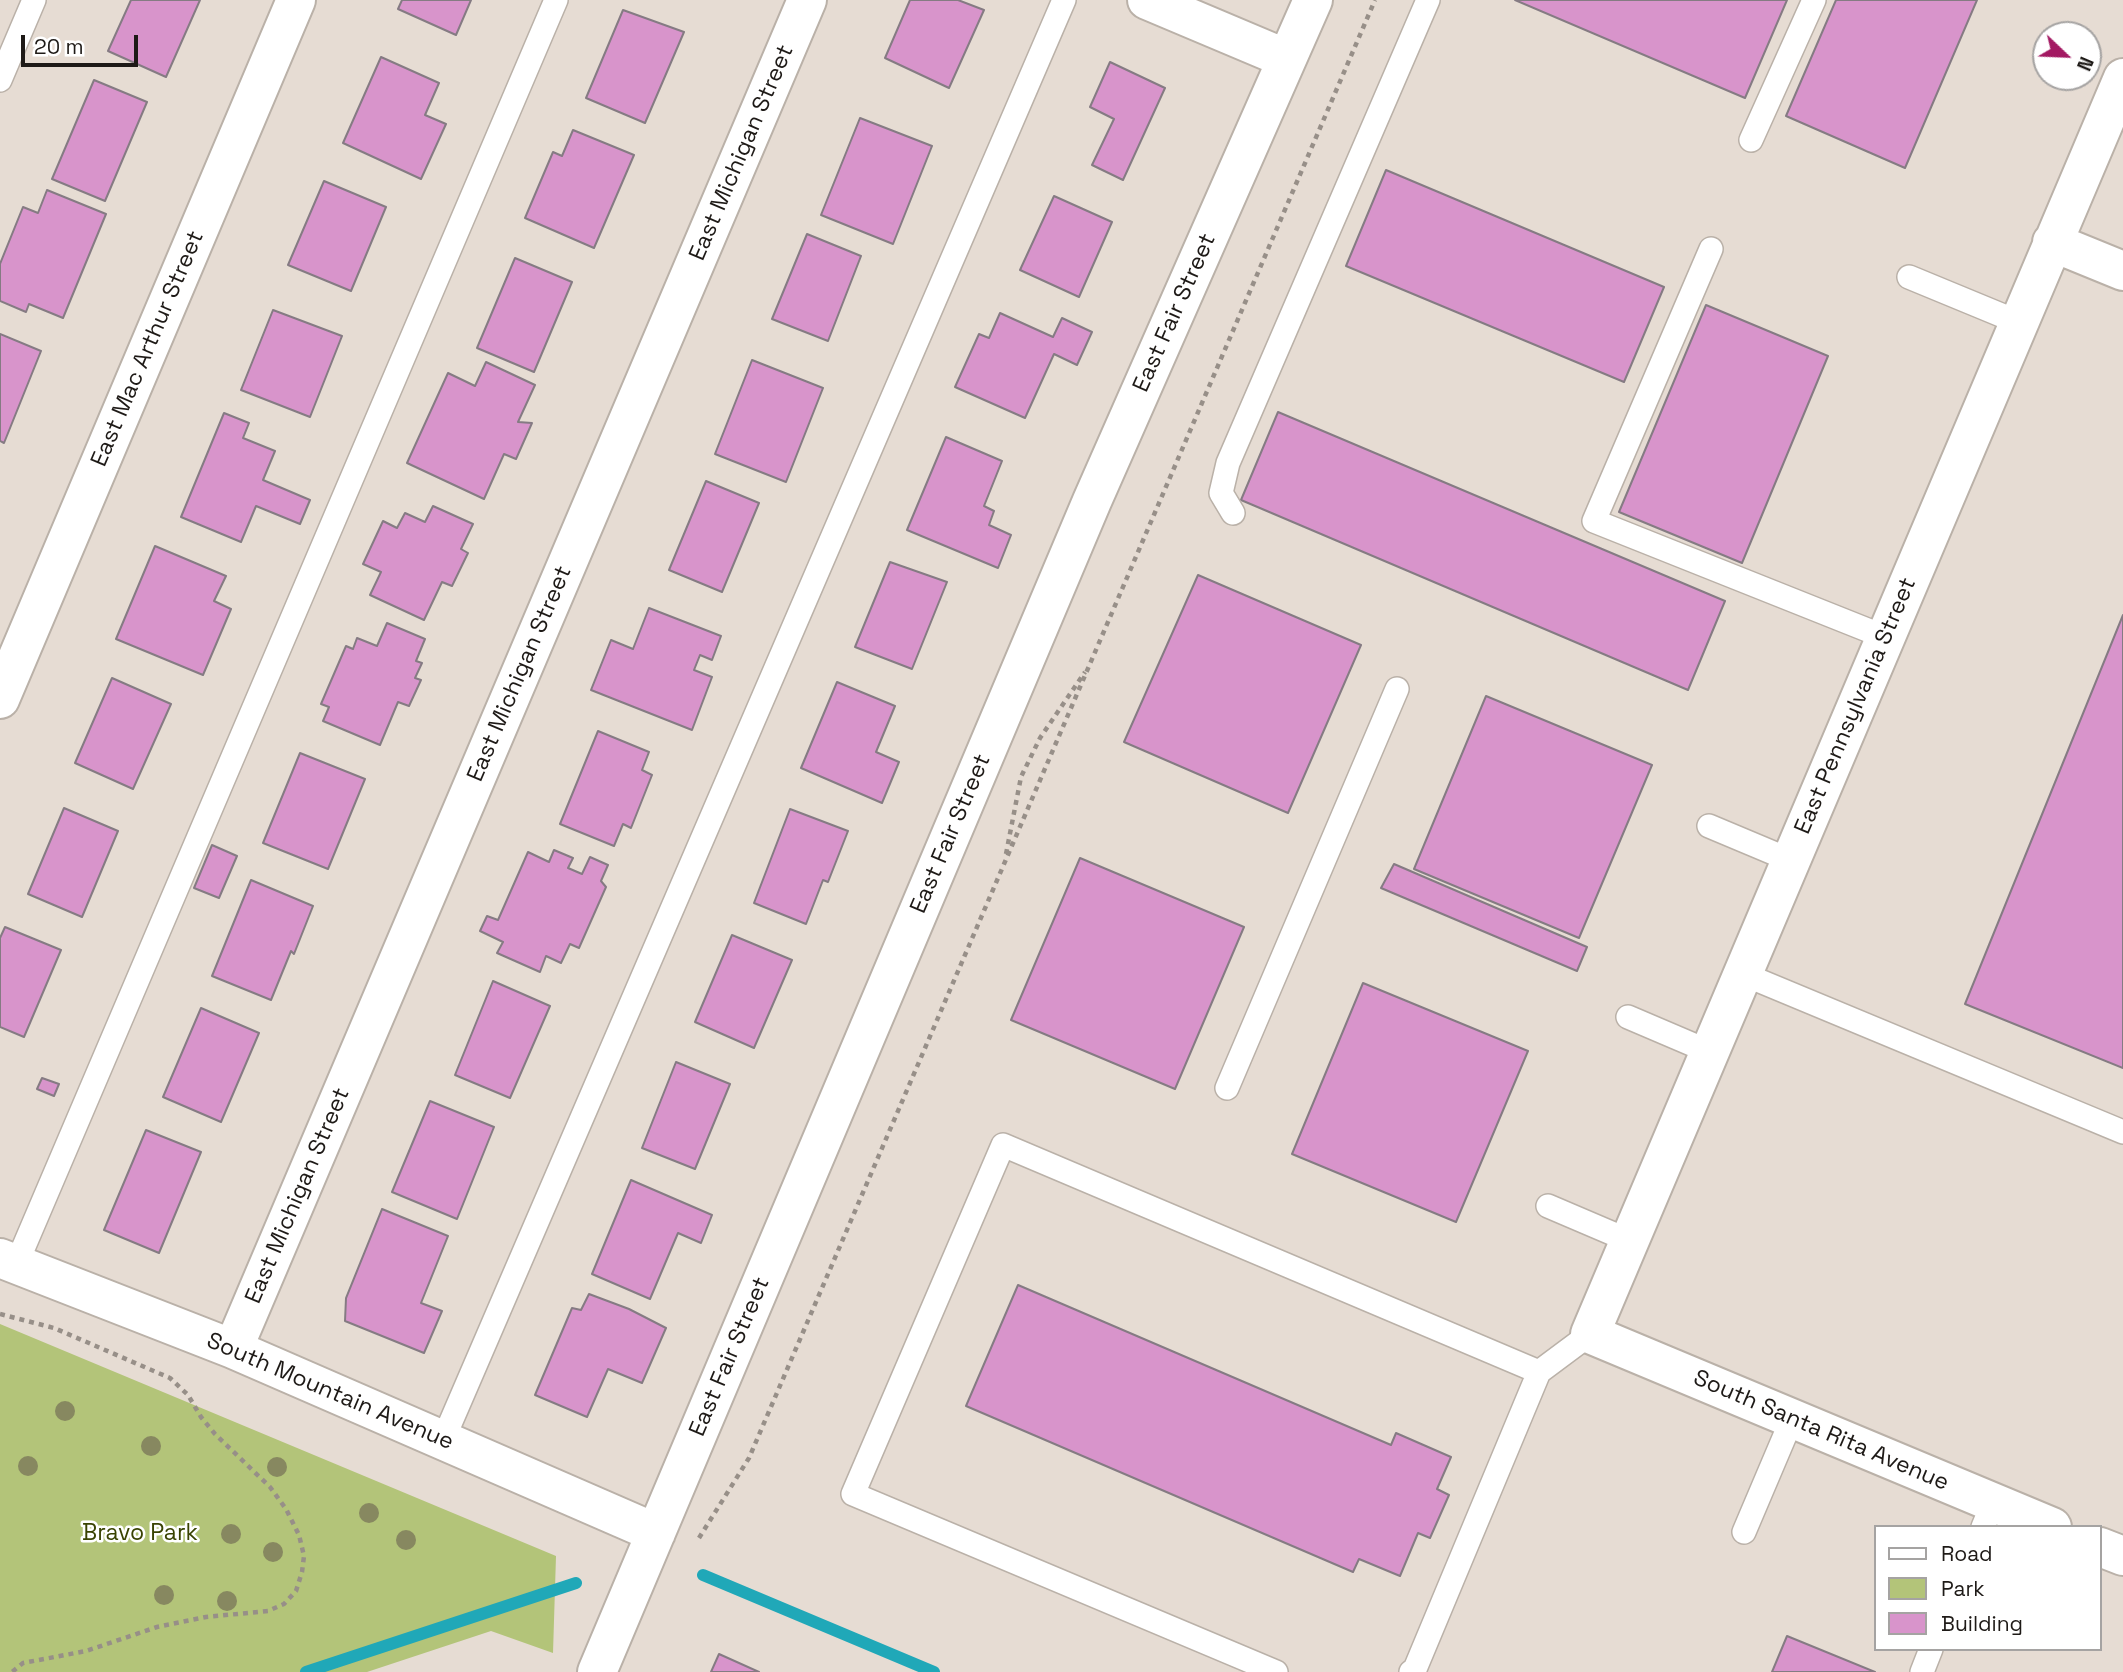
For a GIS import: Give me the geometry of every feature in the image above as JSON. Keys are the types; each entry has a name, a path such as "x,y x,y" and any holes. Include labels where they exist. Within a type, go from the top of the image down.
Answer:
{"street":[{"name":"East Mac Arthur Street","path":"0,699 296,0"},
{"name":"East Michigan Street","path":"233,1349 807,0"},
{"path":"1147,0 1287,59"},
{"name":"East Fair Street","path":"597,1672 1092,501 1313,0"},
{"name":"East Pennsylvania Street","path":"1590,1334 2123,78"},
{"path":"2052,242 2123,271"},
{"name":"South Mountain Avenue","path":"8,1261 233,1349 656,1533"},
{"name":"South Santa Rita Avenue","path":"1590,1334 1792,1419 1988,1515 2041,1525"},
{"path":"2102,1548 2123,1556"}],"lane":[{"path":"0,80 34,0"},
{"path":"8,1261 556,0"},
{"path":"443,1440 1064,0"},
{"path":"1233,513 1221,493 1228,463 1427,0"},
{"path":"1751,140 1814,0"},
{"path":"1711,249 1594,521 1885,637"},
{"path":"1909,276 2018,322"},
{"path":"1227,1088 1397,689"},
{"path":"1709,826 1790,860"},
{"path":"1743,974 2123,1132"},
{"path":"1628,1017 1710,1052"},
{"path":"1276,1672 853,1494 1003,1145 1539,1372"},
{"path":"1548,1206 1630,1241"},
{"path":"1410,1672 1415,1670 1539,1372 1590,1334"},
{"path":"1744,1532 1792,1419"},
{"path":"1922,1672 1930,1651"}],"path":[{"path":"696,1543 749,1458 1375,0"},
{"path":"1004,865 1021,777 1040,738 1090,663"},
{"path":"0,1314 54,1328 170,1378 188,1395 215,1434 270,1488 286,1509 299,1535 304,1556 296,1591 284,1604 268,1611 206,1617 157,1627 86,1651 23,1663 12,1672"}],"green space":[{"name":"Bravo Park","path":"0,1324 556,1556 553,1653 491,1631 367,1672 0,1672"}],"building":[{"path":"131,0 200,0 166,77 108,51"},
{"path":"402,0 471,0 456,35 398,9"},
{"path":"910,0 958,0 984,10 949,88 885,58"},
{"path":"1515,0 1787,0 1745,98"},
{"path":"1836,0 1977,0 1905,168 1786,116"},
{"path":"623,10 684,32 645,123 586,98"},
{"path":"381,57 439,83 425,115 446,124 421,179 343,143"},
{"path":"1110,62 1165,88 1123,180 1092,165 1114,119 1090,107"},
{"path":"94,80 147,102 105,201 52,179"},
{"path":"860,118 932,146 893,244 821,215"},
{"path":"573,130 634,155 594,248 525,218 553,152 562,156"},
{"path":"1386,170 1664,287 1624,382 1346,266"},
{"path":"324,181 386,207 351,291 288,265"},
{"path":"47,190 106,214 63,318 29,304 26,312 0,301 0,264 23,207 38,213"},
{"path":"1054,196 1112,222 1079,297 1020,270"},
{"path":"807,234 861,256 828,341 772,319"},
{"path":"515,258 572,282 534,372 477,348"},
{"path":"1706,305 1828,356 1742,563 1619,512"},
{"path":"273,310 342,336 310,417 241,390"},
{"path":"1000,313 1053,337 1062,318 1092,332 1077,365 1054,354 1025,418 955,387 979,334 989,338"},
{"path":"0,334 41,351 4,443 0,441"},
{"path":"752,360 823,388 786,482 715,454"},
{"path":"486,362 535,385 518,422 532,423 516,459 504,454 484,499 407,463 448,373 475,386"},
{"path":"1278,412 1725,601 1688,690 1241,500"},
{"path":"224,413 249,423 243,438 275,451 263,480 310,500 300,524 256,506 241,542 181,517"},
{"path":"946,437 1002,461 984,506 994,511 989,525 1011,535 998,568 907,530"},
{"path":"706,481 759,503 722,592 669,570"},
{"path":"433,506 473,524 461,549 468,553 452,586 442,582 424,620 370,595 381,572 363,564 383,521 397,528 405,513 425,522"},
{"path":"155,546 226,576 214,601 231,609 203,675 116,639"},
{"path":"890,562 947,582 912,669 855,647"},
{"path":"1198,575 1361,645 1288,813 1124,742"},
{"path":"649,608 721,636 712,660 700,655 694,670 712,677 692,730 591,690 611,640 633,649"},
{"path":"2123,615 2123,1068 1965,1004"},
{"path":"387,623 425,639 416,661 422,663 415,678 421,680 409,706 398,702 380,745 323,721 329,707 321,704 346,646 353,649 357,638 377,646"},
{"path":"112,678 171,704 133,789 75,763"},
{"path":"837,682 895,706 876,752 899,762 882,803 801,768"},
{"path":"1486,696 1652,765 1579,938 1414,869"},
{"path":"598,731 649,752 642,770 652,775 631,828 623,824 614,846 560,824"},
{"path":"300,753 365,779 328,869 263,843"},
{"path":"64,808 118,831 82,917 28,894"},
{"path":"790,809 848,831 828,882 823,880 806,924 754,903"},
{"path":"212,845 237,856 219,898 194,888"},
{"path":"554,850 573,858 568,868 582,874 590,857 608,865 601,881 606,887 579,948 570,944 561,963 546,956 540,972 497,953 503,942 480,931 487,916 498,920 528,852 549,862"},
{"path":"1080,858 1244,927 1175,1089 1011,1020"},
{"path":"1394,864 1587,947 1577,971 1381,888"},
{"path":"251,880 313,906 294,954 291,951 271,1000 212,976"},
{"path":"5,927 61,950 24,1037 0,1027 0,938"},
{"path":"732,935 792,960 754,1048 695,1022"},
{"path":"493,981 550,1006 510,1098 455,1075"},
{"path":"1363,983 1528,1051 1456,1222 1292,1154"},
{"path":"201,1008 259,1033 221,1122 163,1097"},
{"path":"676,1062 730,1084 695,1169 642,1148"},
{"path":"42,1078 59,1084 54,1096 37,1089"},
{"path":"430,1101 494,1127 457,1219 392,1192"},
{"path":"146,1130 201,1152 159,1253 104,1230"},
{"path":"631,1180 712,1215 701,1243 678,1233 650,1299 592,1274"},
{"path":"382,1209 448,1236 421,1303 442,1311 424,1353 345,1321 346,1298"},
{"path":"1018,1285 1391,1445 1396,1433 1451,1457 1437,1489 1449,1495 1430,1538 1418,1533 1400,1576 1359,1559 1353,1572 966,1406"},
{"path":"589,1294 629,1309 666,1328 642,1383 608,1369 587,1417 535,1395 572,1308 581,1310"},
{"path":"1787,1636 1875,1672 1772,1672"},
{"path":"719,1654 759,1672 711,1672"}],"waterway":[{"path":"703,1575 934,1672"},
{"path":"306,1672 576,1583"}]}
